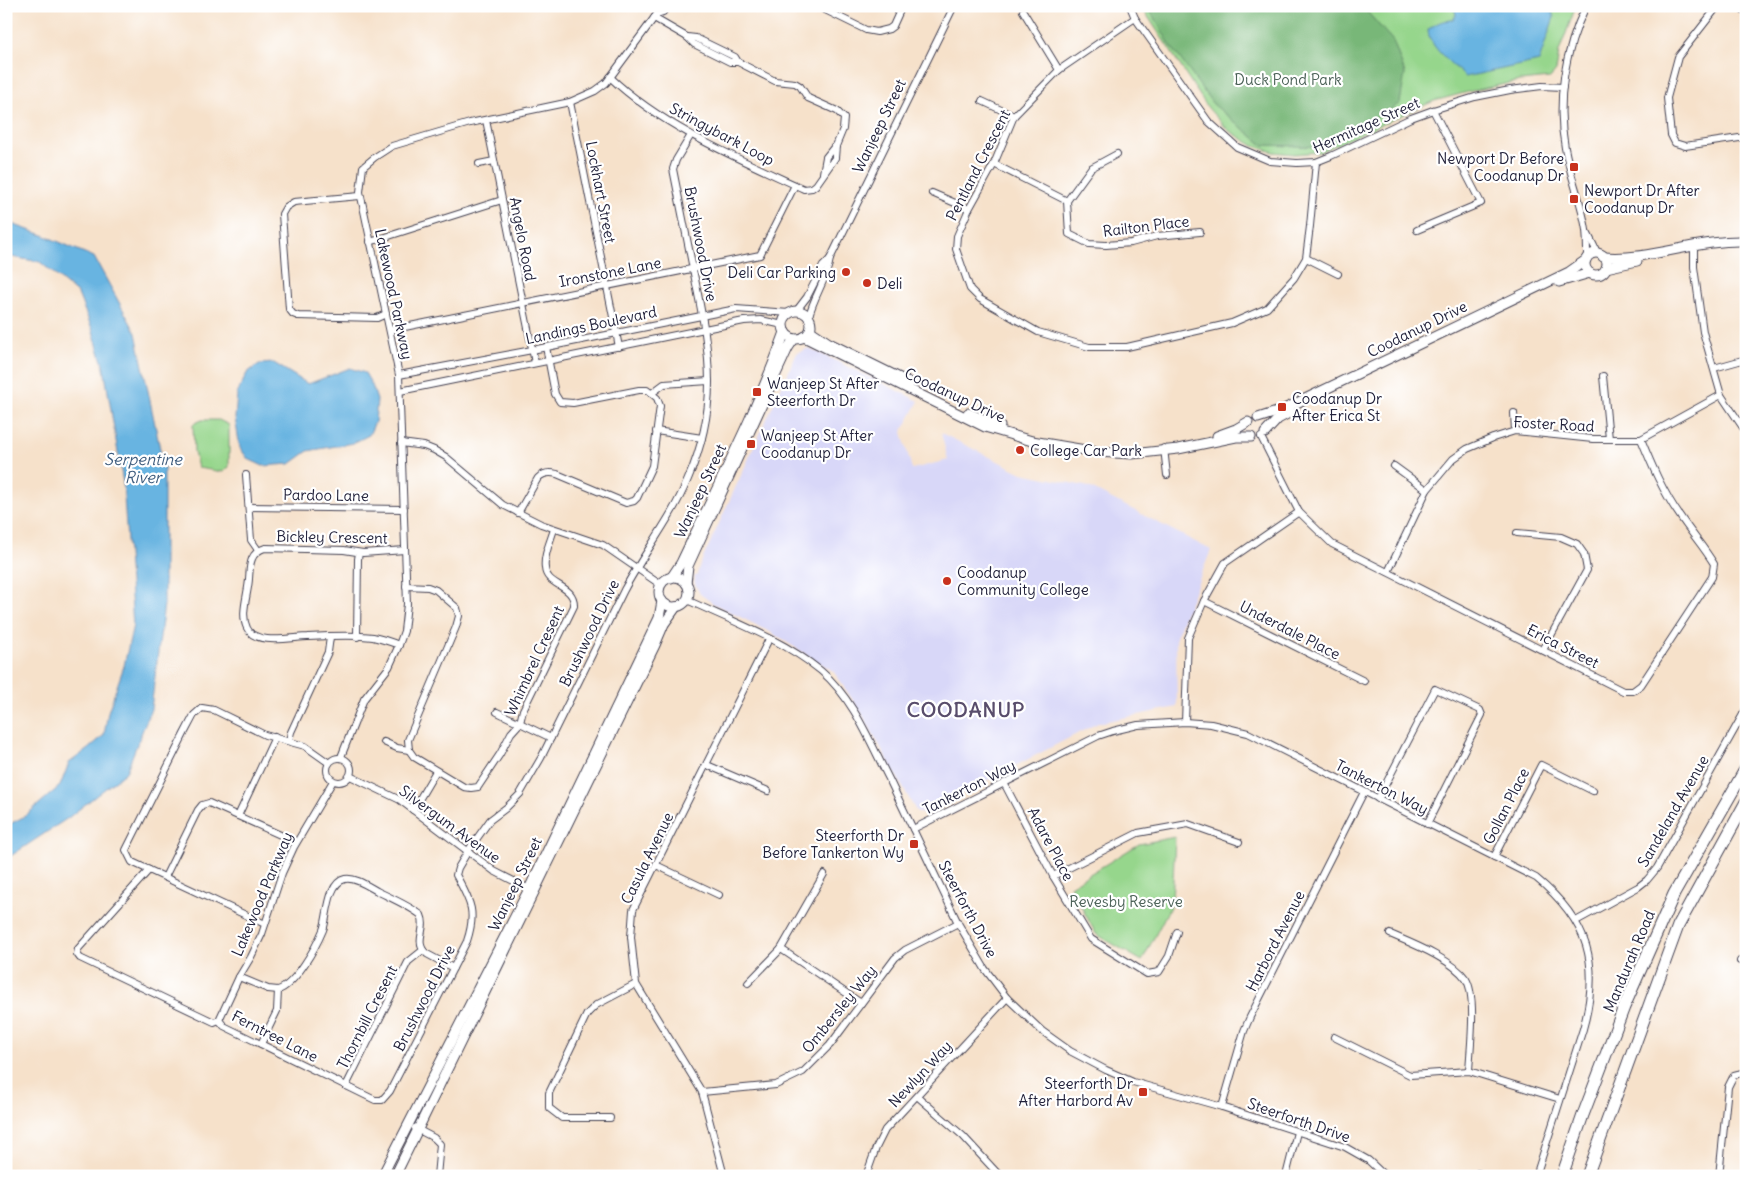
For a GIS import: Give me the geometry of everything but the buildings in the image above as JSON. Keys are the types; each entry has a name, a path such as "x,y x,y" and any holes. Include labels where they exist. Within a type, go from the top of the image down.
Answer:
{"highway":[{"name":"Mandurah Road","path":"1562,1176 1583,1114 1624,1007 1674,894 1746,768"},
{"path":"1587,1176 1678,926 1746,802"}],"main road":[{"path":"1746,241 1694,248 1629,257 1592,254 1587,259 1585,266 1590,273 1600,274 1606,268 1694,248 1746,246"},
{"path":"1601,255 1606,261 1606,268"},
{"name":"Coodanup Drive","path":"1164,449 1207,439 1236,429 1254,418 1280,411 1569,272 1587,259"},
{"name":"Coodanup Drive","path":"807,334 952,405 1007,429 1041,438 1090,446 1164,449 1193,447 1236,437 1259,435 1293,411 1551,285 1590,273"},
{"path":"801,311 809,316 812,323 807,334 794,339 784,328 784,320 793,312 801,311"},
{"name":"Wanjeep Street","path":"671,578 681,563 729,463 763,387 784,328"},
{"name":"Wanjeep Street","path":"686,583 688,566 788,348 794,339"},
{"path":"1248,422 1246,428 1259,435 1265,423 1258,418"},
{"path":"671,578 679,578 686,583 689,591 687,600 676,607 668,606 662,601 659,593 661,585 671,578"},
{"name":"Wanjeep Street","path":"394,1176 532,890 659,618 662,601"},
{"name":"Wanjeep Street","path":"382,1176 532,890 664,624 676,607"}],"street":[{"path":"656,6 655,16 687,37 694,44 730,62 738,62 775,81 795,83 800,86 808,98 836,111 844,118 843,129 836,146 835,158 818,182 812,188 804,189 795,185"},
{"name":"Lakewood Parkway","path":"341,757 364,699 389,667 399,645 404,631 407,604 399,375 360,196 363,167 375,156 392,146 486,120 570,102 595,91 610,78 655,16 663,12 667,6"},
{"path":"817,6 866,30 877,32 893,26 902,6"},
{"name":"Wanjeep Street","path":"809,316 828,270 830,259 954,6"},
{"name":"Hermitage Street","path":"1130,6 1135,18 1208,121 1237,147 1270,160 1298,163 1316,162 1411,118 1475,97 1542,86 1563,87"},
{"path":"1586,6 1570,46 1561,112 1565,147 1586,231 1587,259"},
{"path":"1718,6 1678,57 1667,98 1671,135 1675,143 1685,146 1746,137"},
{"path":"1739,6 1746,12"},
{"path":"1023,11 1059,70"},
{"name":"Pentland Crescent","path":"1135,18 1059,70 1014,116 994,164 969,208 957,236 956,249 970,289 980,299 1038,332 1089,347 1127,347 1232,323 1267,308 1294,278 1306,258 1316,162"},
{"name":"Stringybark Loop","path":"610,78 674,126 795,185"},
{"path":"982,101 1014,116"},
{"name":"Lockhart Street","path":"570,102 619,346"},
{"path":"1416,230 1481,203 1433,110"},
{"name":"Angelo Road","path":"486,120 535,363"},
{"name":"Brushwood Drive","path":"375,1100 382,1100 390,1091 467,941 472,927 473,912 470,898 456,875 458,868 490,820 520,794 541,758 636,567 656,540 674,510 689,478 702,438 709,381 702,315 673,169 676,160 691,135"},
{"path":"994,164 1067,201 1091,168 1117,154"},
{"path":"479,164 494,162"},
{"name":"Ironstone Lane","path":"390,330 760,255 795,185"},
{"path":"932,193 969,208"},
{"path":"360,196 294,202 282,214 289,309 292,314 298,316 377,318 386,314"},
{"path":"370,242 502,200"},
{"name":"Railton Place","path":"1067,201 1070,234 1089,244 1117,245 1157,236 1200,232"},
{"path":"1586,231 1601,255"},
{"path":"1694,248 1694,267 1703,332 1721,396 1746,432"},
{"path":"1306,258 1338,274"},
{"name":"Wanjeep Street","path":"793,312 807,297 823,266 830,259"},
{"name":"Landings Boulevard","path":"399,375 736,309 793,312"},
{"name":"Landings Boulevard","path":"400,391 744,321 761,320 784,328"},
{"path":"518,514 541,474 550,472 569,478 626,503 637,498 652,466 659,401 652,393 647,390 639,390 566,403 560,402 555,394 546,347"},
{"path":"1714,368 1746,359"},
{"path":"1603,376 1608,439"},
{"path":"652,393 664,384 709,381"},
{"name":"Foster Road","path":"1388,572 1427,490 1453,459 1467,449 1515,431 1608,439 1641,439 1721,396"},
{"path":"1514,413 1515,431"},
{"path":"656,431 702,438"},
{"name":"Erica Street","path":"1259,435 1299,512 1332,544 1623,691 1633,691 1641,685 1712,577 1714,564 1706,549 1680,517 1658,482 1641,439"},
{"path":"401,443 424,446 434,450 446,457 490,495 518,514 554,529 603,545 661,585"},
{"path":"1164,449 1167,475"},
{"path":"1394,466 1427,490"},
{"path":"246,476 252,540 258,550"},
{"name":"Pardoo Lane","path":"248,507 404,509"},
{"path":"1185,722 1188,638 1204,600 1225,563 1299,512"},
{"name":"Whimbrel Cresent","path":"384,742 397,748 409,750 414,757 464,787 478,786 500,754 511,733 520,723 523,710 574,606 574,599 570,593 550,580 546,573 544,565 554,529"},
{"path":"1517,533 1561,537 1577,544 1584,554 1587,570 1543,650"},
{"name":"Bickley Crescent","path":"399,645 374,638 357,637 307,637 284,640 261,638 252,634 247,629 243,616 248,592 250,561 258,550 265,548 359,552 405,550"},
{"path":"357,637 359,552"},
{"path":"406,586 436,590 457,608 459,616 408,740 409,750"},
{"name":"Steerforth Drive","path":"687,600 770,639 802,657 835,685 860,722 958,923 986,969 1007,998 1042,1031 1100,1067 1148,1087 1222,1107 1345,1147 1368,1160 1386,1176"},
{"name":"Underdale Place","path":"1204,600 1364,681"},
{"path":"289,741 295,722 328,652 330,637"},
{"name":"Casula Avenue","path":"724,1176 702,1092 636,984 631,937 634,910 770,639"},
{"path":"1378,799 1435,689 1480,710 1482,715 1427,824"},
{"path":"265,924 132,862 126,850 194,715 202,708 214,710 258,732 305,746 329,762"},
{"name":"Sandeland Avenue","path":"1576,921 1638,887 1657,868 1746,710"},
{"path":"497,712 551,738"},
{"name":"Tankerton Way","path":"913,829 1098,736 1138,725 1185,722 1211,724 1248,733 1536,878 1554,893 1576,921 1589,957 1592,985 1590,1005 1536,1176"},
{"path":"238,816 275,737"},
{"path":"341,757 349,761 352,768 350,776 346,781 339,783 333,781 328,776 329,762 334,758 341,757"},
{"path":"708,765 768,791"},
{"name":"Gollan Place","path":"1494,857 1541,765 1594,791"},
{"path":"413,810 436,770"},
{"name":"Silvergum Avenue","path":"350,776 400,800 494,871 532,890"},
{"name":"Lakewood Parkway","path":"219,1020 239,977 251,957 265,924 282,873 296,842 333,781"},
{"name":"Adare Place","path":"1004,783 1053,876 1091,939 1147,974 1159,972 1169,956 1177,932"},
{"name":"Harbord Avenue","path":"1222,1107 1244,1031 1250,1017 1364,792"},
{"path":"165,877 202,805 210,803 296,842"},
{"path":"1053,876 1138,833 1188,824 1240,842"},
{"path":"656,865 719,894"},
{"name":"Ferntree Lane","path":"149,870 78,949 77,954 80,958 214,1022 219,1020 224,1026 375,1100"},
{"path":"748,983 781,949 824,874"},
{"path":"239,977 268,989 278,990 287,986 309,955 324,928 330,898 338,883 344,879 352,879 366,885 421,915 424,927 420,943 422,950 453,968"},
{"name":"Ombersley Way","path":"702,1092 776,1085 803,1072 830,1045 895,958 905,950 958,923"},
{"path":"1390,934 1444,959 1466,980 1472,1004 1469,1071"},
{"path":"781,949 861,1003"},
{"name":"Thornbill Cresent","path":"346,1086 408,962 422,950"},
{"path":"610,1118 562,1118 548,1108 549,1093 587,1014 596,1005 636,984"},
{"path":"261,1044 277,1011 278,990"},
{"name":"Newlyn Way","path":"866,1176 885,1130 1007,998"},
{"path":"1334,1038 1410,1075 1469,1071 1560,1099"},
{"path":"1720,1176 1728,1086 1734,1075 1746,1072"},
{"path":"917,1096 963,1136 1000,1176"},
{"path":"408,1124 434,1138 440,1144 437,1176"},
{"path":"1286,1176 1297,1132"},
{"path":"1478,1173 1488,1176"}],"shaded area":[{"name":"Coodanup Community College","path":"809,348 919,401 902,432 912,469 948,460 941,433 1022,473 1089,487 1211,550 1176,637 1177,707 1098,723 922,814 916,811 861,712 833,671 770,632 714,604 700,594 695,584 694,577 697,575 797,353"}],"green space":[{"name":"Duck Pond Park","path":"1141,6 1576,6 1559,52 1556,71 1550,78 1520,81 1434,101 1320,152 1294,154 1273,152 1254,146 1228,130 1208,108"},
{"name":"Duck Pond Park","path":"1147,6 1362,6 1393,41 1405,73 1400,103 1322,147 1263,145 1213,104 1171,46"},
{"path":"202,420 219,420 229,425 229,467 223,472 198,468 194,452 193,424"},
{"name":"Revesby Reserve","path":"1175,837 1172,903 1142,961 1096,934 1070,886 1139,844"}],"water":[{"path":"1454,6 1550,6 1554,17 1539,61 1465,77 1442,55 1429,37 1428,30 1434,25 1439,22 1453,20 1456,15"},
{"name":"Serpentine River","path":"6,222 43,235 94,257 136,333 164,468 164,604 151,709 126,772 68,818 6,859 6,826 25,816 60,786 69,763 104,735 108,712 124,666 133,625 123,483 104,368 93,331 78,294 40,262 6,256"},
{"path":"274,363 308,384 350,368 365,373 372,385 377,400 375,422 369,435 353,443 308,451 290,464 263,466 248,459 240,448 235,418 237,394 247,373 259,364"}],"place":[{"name":"Newport Dr Before Coodanup Dr","path":"1574,167"},
{"name":"Newport Dr After Coodanup Dr","path":"1574,199"},
{"name":"Deli Car Parking","path":"846,272"},
{"name":"Deli","path":"867,283"},
{"name":"Wanjeep St After Steerforth Dr","path":"757,392"},
{"name":"Coodanup Dr After Erica St","path":"1282,407"},
{"name":"Wanjeep St After Coodanup Dr","path":"751,444"},
{"name":"College Car Park","path":"1020,450"},
{"name":"Coodanup Community College","path":"947,581"},
{"name":"Steerforth Dr Before Tankerton Wy","path":"914,844"},
{"name":"Steerforth Dr After Harbord Av","path":"1143,1092"}],"district":[{"name":"COODANUP","path":"966,709"}]}
